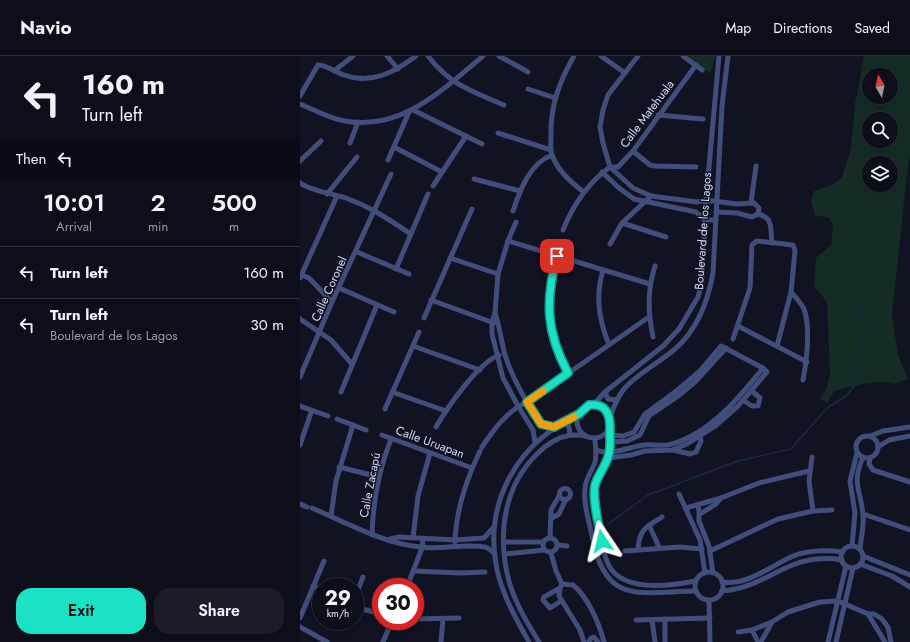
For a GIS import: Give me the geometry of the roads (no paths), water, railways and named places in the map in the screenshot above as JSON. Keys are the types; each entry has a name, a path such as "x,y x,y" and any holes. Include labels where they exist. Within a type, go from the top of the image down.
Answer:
{"street":[{"path":"334,71 353,56"},
{"path":"387,56 398,69"},
{"path":"300,96 318,65 322,65 345,76 365,78 385,76 416,56"},
{"path":"428,56 440,71 452,81 504,105"},
{"path":"300,104 340,120 358,122 391,119 411,111 434,97 483,56"},
{"path":"499,56 528,72"},
{"path":"574,56 564,74 555,98 551,117 551,152 563,174 584,192"},
{"path":"601,56 625,73"},
{"path":"638,56 608,95 603,110 600,127 610,167 633,188 651,196 697,202 706,200 737,204 754,203 759,208 758,214"},
{"path":"683,56 702,70"},
{"name":"Boulevard de los Lagos","path":"594,404 605,392 663,346 679,329 692,310 702,282 706,200 719,56"},
{"name":"Boulevard de los Lagos","path":"610,417 623,390 632,381 676,349 700,315 709,296 713,273 722,106 728,56"},
{"name":"Calle Matehuala","path":"563,230 569,215 584,192 602,172 610,167 618,167 633,151 696,65"},
{"path":"528,89 555,98"},
{"path":"411,111 482,144"},
{"path":"388,160 411,111"},
{"path":"658,115 703,119"},
{"path":"350,143 358,122"},
{"path":"498,134 551,152"},
{"path":"433,186 466,136"},
{"path":"300,161 320,141"},
{"path":"394,147 442,172"},
{"path":"633,151 647,163 655,166 696,167"},
{"path":"513,211 520,191 538,163 551,152"},
{"path":"327,194 357,157"},
{"path":"751,203 756,166"},
{"path":"602,172 626,194 634,199 696,212 705,220 716,220"},
{"name":"Calle Coronel","path":"300,378 332,302 357,252 374,209 391,174"},
{"path":"474,179 520,191"},
{"path":"300,183 317,191 337,196 374,209 411,234"},
{"path":"396,269 428,194"},
{"path":"332,302 308,278 300,275 337,196"},
{"path":"610,244 622,224 651,196"},
{"path":"676,208 677,199"},
{"path":"696,212 697,202"},
{"path":"424,318 472,209"},
{"path":"716,212 737,213 752,217 758,214 766,216 769,219 772,243"},
{"path":"516,222 498,274 495,313 492,322 497,356 503,378 533,430 534,443"},
{"path":"622,224 666,237"},
{"path":"732,338 738,326 750,288 752,245 757,241 793,245 795,248 791,292 777,346"},
{"path":"508,242 650,284"},
{"path":"357,252 409,274"},
{"path":"557,256 551,279 548,300 549,317 552,338 559,357 568,373"},
{"path":"450,258 498,274"},
{"path":"652,337 649,317 650,284 655,266"},
{"path":"604,270 598,294 599,311 601,326 609,345"},
{"path":"339,288 394,312"},
{"path":"791,292 805,311 807,362 803,380"},
{"path":"431,300 492,322 499,323"},
{"path":"341,392 377,304"},
{"path":"495,313 499,323 505,354 514,380 541,424 554,427"},
{"path":"455,547 460,500 481,449 501,422 518,406 527,402 649,317"},
{"path":"300,319 321,331 352,364"},
{"path":"738,326 807,362"},
{"path":"385,409 419,332"},
{"path":"413,346 480,370"},
{"path":"596,450 609,455 631,455 671,447 699,434 744,401 766,374 763,368 726,348 720,347 699,372 645,414 632,434 626,436 611,435"},
{"path":"612,442 627,441 640,435 648,416 678,396 695,382 726,348"},
{"path":"436,427 459,393 480,370 497,356 505,354"},
{"path":"724,415 763,368"},
{"path":"744,401 752,406 758,406 760,398 745,390"},
{"path":"392,392 446,411"},
{"path":"605,392 608,399 617,400"},
{"path":"529,642 511,609 503,590 495,554 495,526 501,498 506,484 522,456 534,443 554,427 579,414 585,407 594,404 604,408 610,417 612,442 609,455 599,476 595,492 608,564 620,578 640,584 680,583 695,580 705,573 713,573 719,576 722,582 722,591 717,598 709,601 700,598 695,591 695,580"},
{"path":"300,406 328,416"},
{"path":"300,445 312,410"},
{"path":"579,414 578,424 582,433 586,436"},
{"path":"337,419 366,430"},
{"path":"563,421 569,427 570,435"},
{"path":"533,430 541,424"},
{"path":"331,516 339,467 353,425"},
{"path":"852,546 855,513 850,481 857,453 855,446 862,436 870,436 884,431 910,427"},
{"path":"539,642 512,590 507,572 504,542 506,509 513,486 531,460 545,446 570,435 595,438 604,435 610,428"},
{"path":"636,430 640,435 645,451"},
{"path":"609,455 643,445 671,447 693,454 699,448 699,434"},
{"name":"Calle Uruapan","path":"382,435 472,468"},
{"path":"857,453 863,457 870,458 876,454 878,447 876,440 870,436"},
{"path":"878,447 889,440 910,436"},
{"path":"595,438 596,450 594,463 585,486 584,499 593,546 601,570 617,586 630,592 646,594 695,591"},
{"name":"Calle Zacapú","path":"372,535 379,476 391,439"},
{"path":"413,538 418,496 430,452"},
{"path":"860,549 849,546 843,552 842,560 846,566 853,568 860,564 863,556 860,549 863,514 856,482 858,469 863,457"},
{"path":"812,458 810,471 813,511"},
{"path":"870,458 869,464 873,470 910,482"},
{"path":"339,467 379,476"},
{"path":"686,508 721,498 759,483 810,471"},
{"path":"506,484 513,486"},
{"path":"550,538 552,518 551,510 559,496 560,490 568,490 570,495 566,499 559,514 552,518"},
{"path":"679,494 700,540 705,573"},
{"path":"559,496 562,499 566,499"},
{"path":"700,514 716,504 721,498"},
{"path":"300,504 331,516 372,535 390,539 397,543 422,548 484,547 495,554"},
{"path":"697,505 700,514 699,521 707,538 713,573"},
{"path":"710,551 778,519 813,511 832,510"},
{"path":"863,514 910,530"},
{"path":"638,550 641,532 662,517"},
{"path":"649,525 659,547"},
{"path":"484,547 484,538 495,526"},
{"path":"390,539 399,537 423,540 484,538"},
{"path":"504,542 543,542 550,538"},
{"path":"550,538 555,540 558,545"},
{"path":"700,540 707,538"},
{"path":"411,578 422,548 423,540"},
{"path":"543,542 544,550"},
{"path":"558,545 567,546"},
{"path":"551,553 556,550 558,545"},
{"path":"625,551 680,546 702,550"},
{"path":"505,554 544,550 551,553"},
{"path":"722,582 730,584 747,580 803,553 828,550 843,552"},
{"path":"551,553 561,586 559,596 580,630 584,642 592,637 601,641"},
{"path":"863,556 910,575"},
{"path":"722,591 746,587 796,562 820,559 842,560"},
{"path":"317,578 324,561"},
{"path":"860,564 892,576 910,587"},
{"path":"828,642 846,566"},
{"path":"836,642 853,568"},
{"path":"414,570 461,574 485,572"},
{"path":"680,583 680,592"},
{"path":"667,584 667,592"},
{"path":"561,601 550,608 543,600 544,597 561,586 572,585 583,597 597,622 601,641"},
{"path":"300,618 312,588"},
{"path":"709,601 710,642"},
{"path":"738,632 752,630 772,622 788,612 805,606 820,602 838,601 868,614 874,614 882,619 888,626 891,642"},
{"path":"868,614 885,642"},
{"path":"424,619 459,618"},
{"path":"636,620 710,618"},
{"path":"441,642 443,619"},
{"path":"665,619 665,642"},
{"path":"652,620 655,642"},
{"path":"761,642 772,622"},
{"path":"300,627 327,642"},
{"path":"383,642 388,630"},
{"path":"752,630 758,642"}],"waterway":[{"path":"607,525 648,495 738,461 791,449 827,408 846,396 856,384 859,376 850,366 864,355 862,341 874,326 860,318 865,298"}]}
